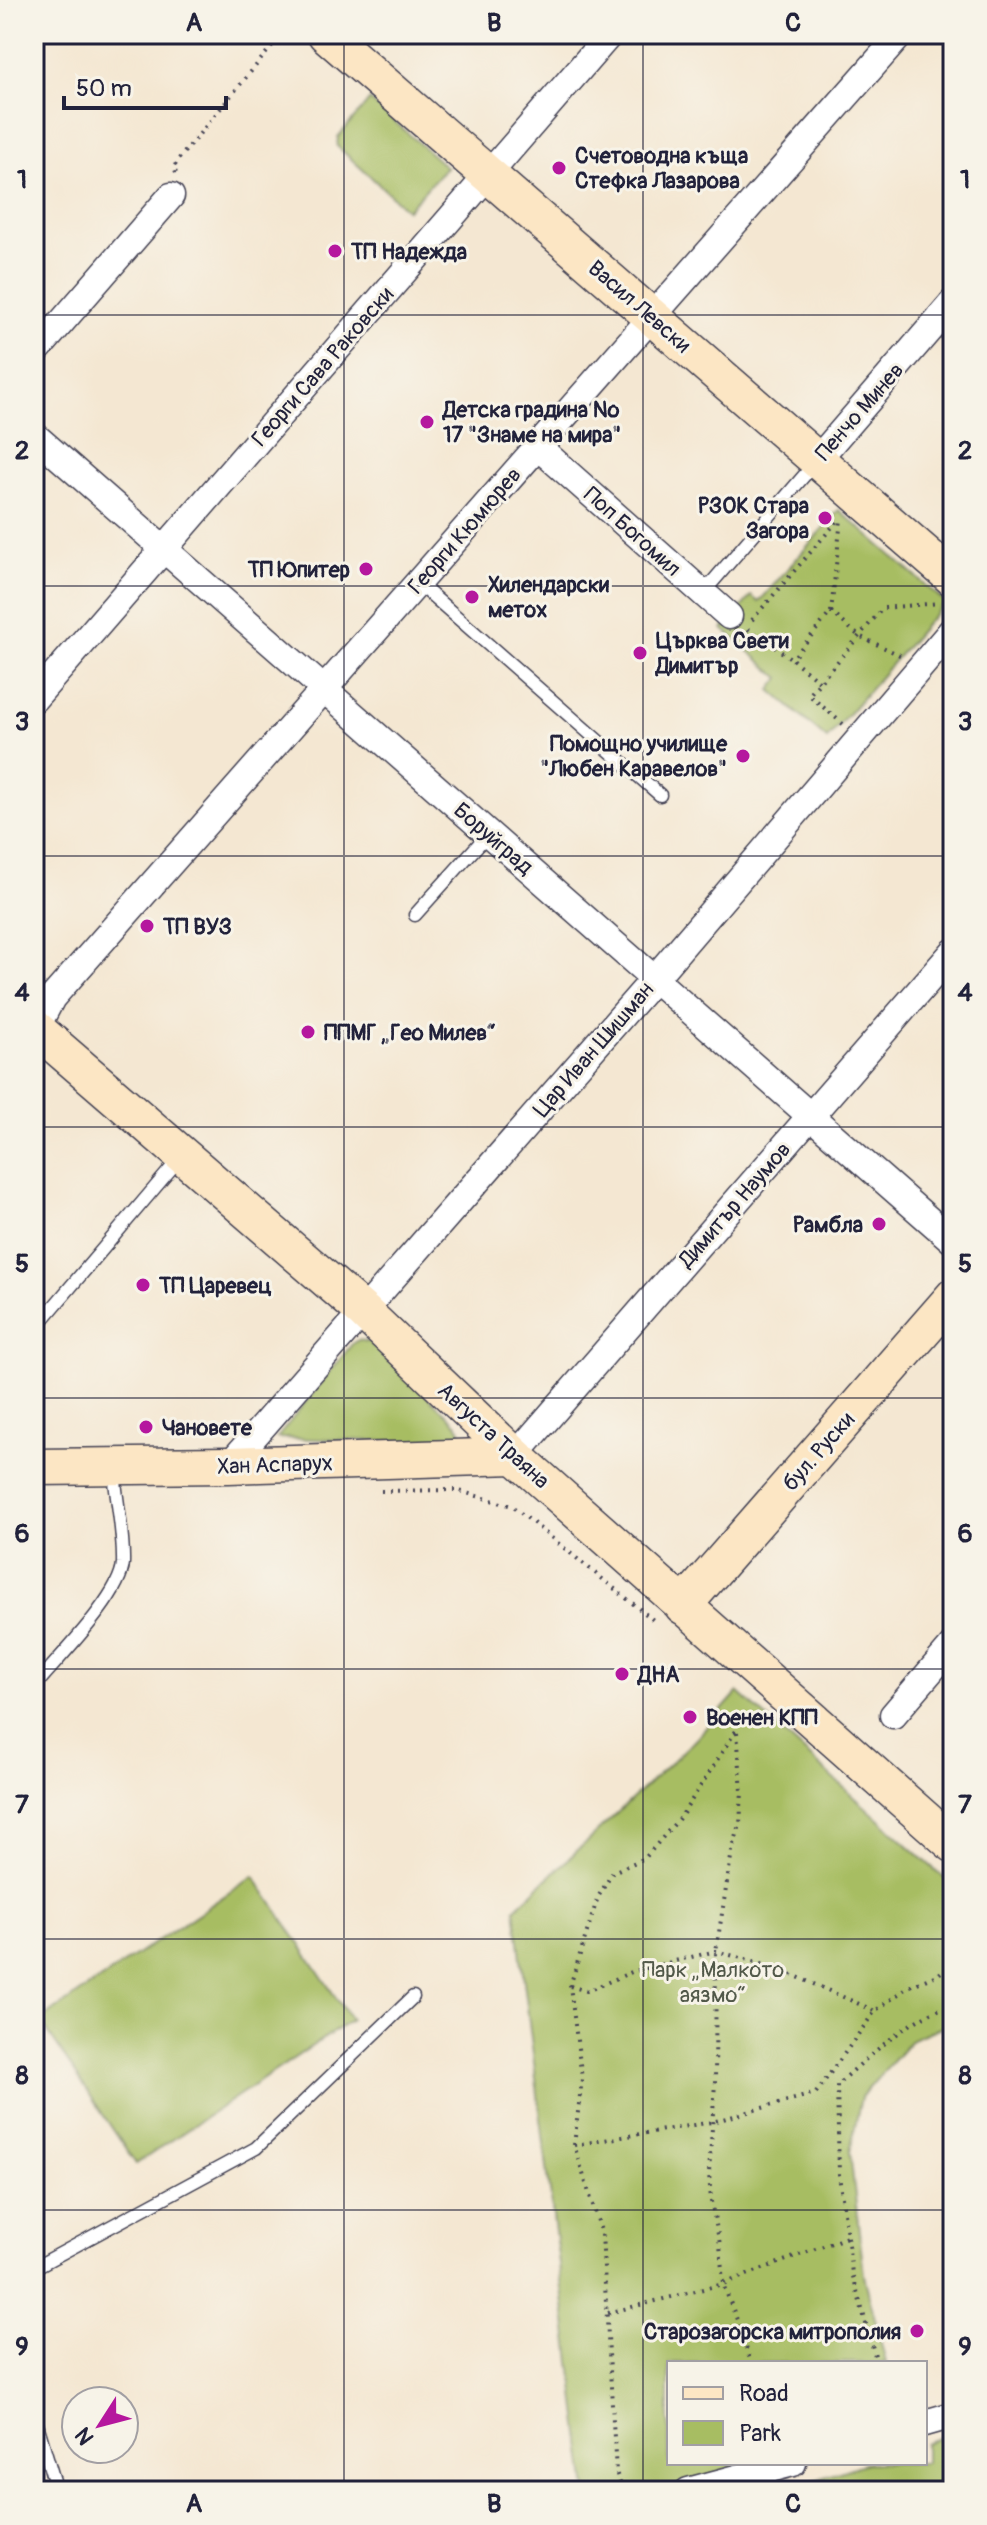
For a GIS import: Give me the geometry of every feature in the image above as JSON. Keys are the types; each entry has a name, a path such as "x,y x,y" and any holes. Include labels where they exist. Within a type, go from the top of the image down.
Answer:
{"street":[{"name":"Васил Левски","path":"326,34 953,578"},
{"name":"Георги Сава Раковски","path":"34,699 610,34"},
{"name":"Георги Кюмюрев","path":"35,1029 52,998 901,34"},
{"path":"37,343 171,196"},
{"name":"Пенчо Минев","path":"817,460 953,302"},
{"name":"Боруйград","path":"34,435 953,1241"},
{"name":"Поп Богомил","path":"537,446 729,616"},
{"name":"Цар Иван Шишман","path":"229,1465 654,979 953,629"},
{"name":"Димитър Наумов","path":"515,1456 953,952"},
{"name":"Августа Траяна","path":"35,1029 364,1312 515,1456 670,1614 953,1844"},
{"name":"бул. Руски","path":"670,1614 953,1297"},
{"name":"Хан Аспарух","path":"34,1467 229,1465 515,1456"},
{"path":"893,1715 953,1645"},
{"path":"927,2422 953,2415"},
{"path":"688,2491 786,2465"}],"lane":[{"name":"Пенчо Минев","path":"703,593 817,460"},
{"path":"418,583 660,795"},
{"path":"415,915 488,834"},
{"path":"34,1330 182,1155"},
{"path":"34,1687 110,1597 120,1578 123,1562 113,1467"},
{"path":"34,2268 256,2148 413,1997"},
{"path":"34,2414 57,2491"}],"path":[{"path":"171,196 181,184 174,168 177,161 282,34"},
{"path":"792,659 831,612 842,516 745,627 820,682"},
{"path":"860,738 809,695 883,608 953,602"},
{"path":"831,612 859,636 922,665"},
{"path":"379,1491 456,1490 512,1506 670,1614"},
{"path":"623,2491 616,2472 602,2234 574,2145 582,2079 570,1986 598,1897 613,1872 645,1858 682,1815 737,1729 742,1791 740,1825 732,1851 716,1951 715,2083 709,2173 723,2284 750,2361"},
{"path":"570,1986 587,1991 634,1971 716,1951 777,1968 875,2011"},
{"path":"574,2145 712,2122 816,2093 875,2011 908,1987 939,1974 953,1961"},
{"path":"876,2361 852,2273 839,2175 837,2085 894,2037 941,2007 953,2007"},
{"path":"608,2313 723,2284 847,2237"}],"green space":[{"path":"370,100 446,167 407,210 337,146 338,137"},
{"path":"839,510 945,602 827,739 771,690 780,678 723,629 751,596 759,602"},
{"path":"358,1340 369,1342 457,1424 461,1430 461,1443 277,1438"},
{"name":"Парк „Малкото аязмо“","path":"738,1692 953,1886 953,2022 912,2039 861,2097 850,2152 864,2275 886,2361 667,2361 667,2465 753,2465 656,2491 587,2491 515,1909 696,1739"},
{"path":"254,1876 351,2020 136,2164 40,2020"},
{"path":"953,2433 953,2491 783,2491 860,2465 927,2465 927,2442"}],"place":[{"name":"Счетоводна къща Стефка Лазарова","path":"559,168"},
{"name":"ТП Надежда","path":"335,251"},
{"name":"Детска градина № 17 \"Знаме на мира\"","path":"427,422"},
{"name":"РЗОК Стара Загора","path":"825,518"},
{"name":"ТП Юпитер","path":"366,569"},
{"name":"Хилендарски метох","path":"472,597"},
{"name":"Църква Свети Димитър","path":"640,653"},
{"name":"Помощно училище \"Любен Каравелов\"","path":"743,756"},
{"name":"ТП ВУЗ","path":"147,926"},
{"name":"ППМГ „Гео Милев“","path":"308,1032"},
{"name":"Рамбла","path":"879,1224"},
{"name":"ТП Царевец","path":"143,1285"},
{"name":"Чановете","path":"146,1427"},
{"name":"ДНА","path":"622,1674"},
{"name":"Военен КПП","path":"690,1717"},
{"name":"Старозагорска митрополия","path":"917,2331"}]}
